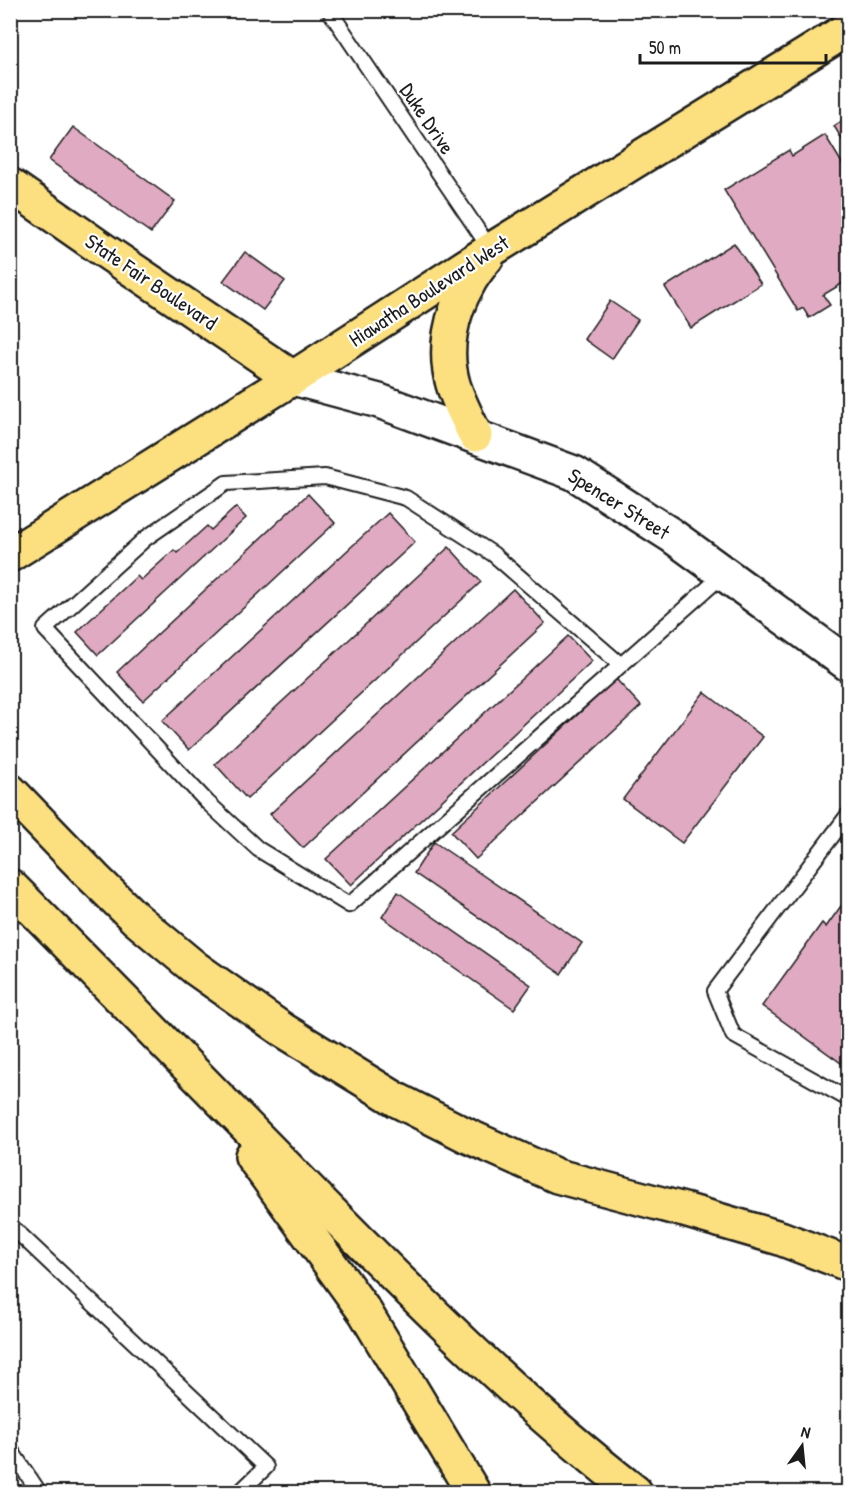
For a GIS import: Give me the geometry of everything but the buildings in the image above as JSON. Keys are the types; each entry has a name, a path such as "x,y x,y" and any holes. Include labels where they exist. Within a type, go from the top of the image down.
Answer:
{"main road":[{"name":"Hiawatha Boulevard West","path":"10,555 293,378 491,250 849,29"},
{"name":"State Fair Boulevard","path":"10,185 293,378"},
{"path":"476,435 453,385 448,363 448,343 454,315 468,284 491,250"},
{"name":"Spencer Street","path":"293,378 379,401 574,473 671,535 849,664"},
{"path":"10,791 136,919 195,968 283,1030 397,1100 468,1136 557,1176 780,1238 849,1264"},
{"path":"10,886 400,1282 472,1352 586,1454 635,1492"},
{"path":"190,1070 365,1312 473,1492"},
{"path":"684,1210 752,1220 849,1240"}],"lane":[{"name":"Duke Drive","path":"329,10 491,250"},
{"path":"621,665 493,554 416,504 406,498 325,477 226,483 146,538 45,629 207,802 258,849 349,905 621,665 724,574"},
{"path":"849,815 716,991 733,1035 849,1099"},
{"path":"10,1225 266,1467 240,1492"},
{"path":"10,1449 39,1492"}]}
